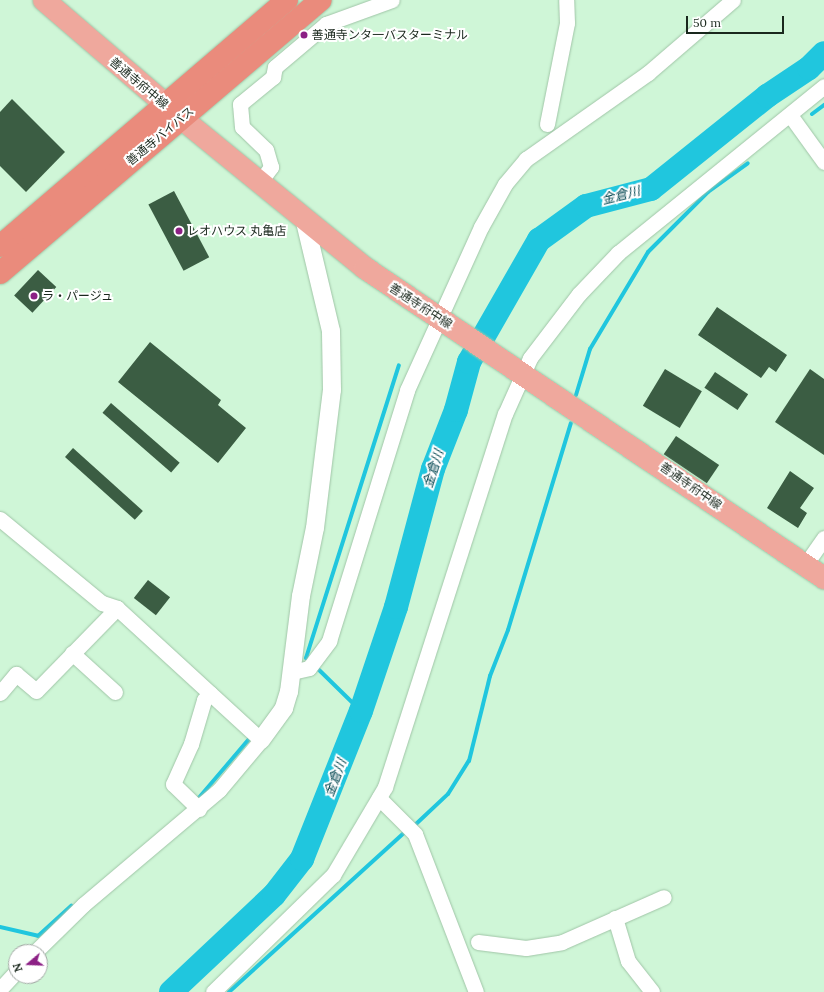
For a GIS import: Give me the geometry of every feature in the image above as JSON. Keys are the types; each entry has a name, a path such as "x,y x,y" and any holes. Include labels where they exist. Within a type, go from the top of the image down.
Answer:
{"highway":[{"name":"善通寺バイパス","path":"0,273 173,111 287,0"},
{"name":"善通寺バイパス","path":"0,246 173,111 321,0"}],"main road":[{"name":"善通寺府中線","path":"51,2 173,111 371,272 824,578"}],"street":[{"path":"260,182 271,167 266,150 242,127 240,104 273,77 275,67 326,24 376,3 392,0"},
{"path":"546,124 567,23 566,0"},
{"path":"43,944 83,905 195,805 261,740 284,708 305,667 329,641 407,390 445,323 481,227 505,184 526,159 648,74 733,0"},
{"path":"213,992 333,875 379,798 409,720 516,369 618,253 824,86"},
{"path":"790,115 824,162"},
{"path":"304,218 331,331 332,390 316,520 305,667"},
{"path":"0,519 102,603 117,608 261,740"},
{"path":"805,565 824,538"},
{"path":"0,693 16,674 36,691 117,608"},
{"path":"72,653 115,692"},
{"path":"195,805 173,784 191,744 204,700 210,693"},
{"path":"379,798 415,834 476,992"},
{"path":"478,942 526,948 562,942 664,896"},
{"path":"615,918 628,961 652,992"},
{"path":"0,989 8,980"}],"building":[{"path":"12,99 65,152 26,192 0,166 0,112"},
{"name":"レオハウス 丸亀店","path":"174,191 209,257 184,271 148,205"},
{"path":"38,270 56,287 32,313 14,296"},
{"path":"717,307 787,355 776,372 769,367 761,378 698,335"},
{"path":"150,342 221,400 218,405 246,428 218,463 118,382"},
{"path":"665,369 702,391 680,428 643,406"},
{"path":"810,369 824,379 824,455 775,422"},
{"path":"715,372 748,394 738,410 704,388"},
{"path":"111,403 180,463 171,473 102,413"},
{"path":"676,436 719,465 707,483 664,454"},
{"path":"73,448 143,511 135,520 65,457"},
{"path":"790,471 814,488 800,508 807,513 798,528 767,508"},
{"path":"148,580 170,597 156,615 134,598"}],"waterway":[{"name":"金倉川","path":"171,992 274,895 302,859 361,711 396,607 433,469 456,410 469,362 539,240 586,206 651,189 767,96 809,68 824,53"},
{"path":"812,114 824,105"},
{"path":"576,395 590,349 648,252 708,192 748,163"},
{"path":"310,661 306,658 399,365"},
{"path":"416,824 448,794 469,761 490,676 508,630 571,423"},
{"path":"315,666 361,711"},
{"path":"197,800 250,738"},
{"path":"229,992 406,831"},
{"path":"0,927 38,936 71,906"}],"place":[{"name":"善通寺ンタ一バスターミナル","path":"304,35"},
{"name":"レオハウス 丸亀店","path":"179,231"},
{"name":"ラ・パージュ","path":"34,296"}]}
